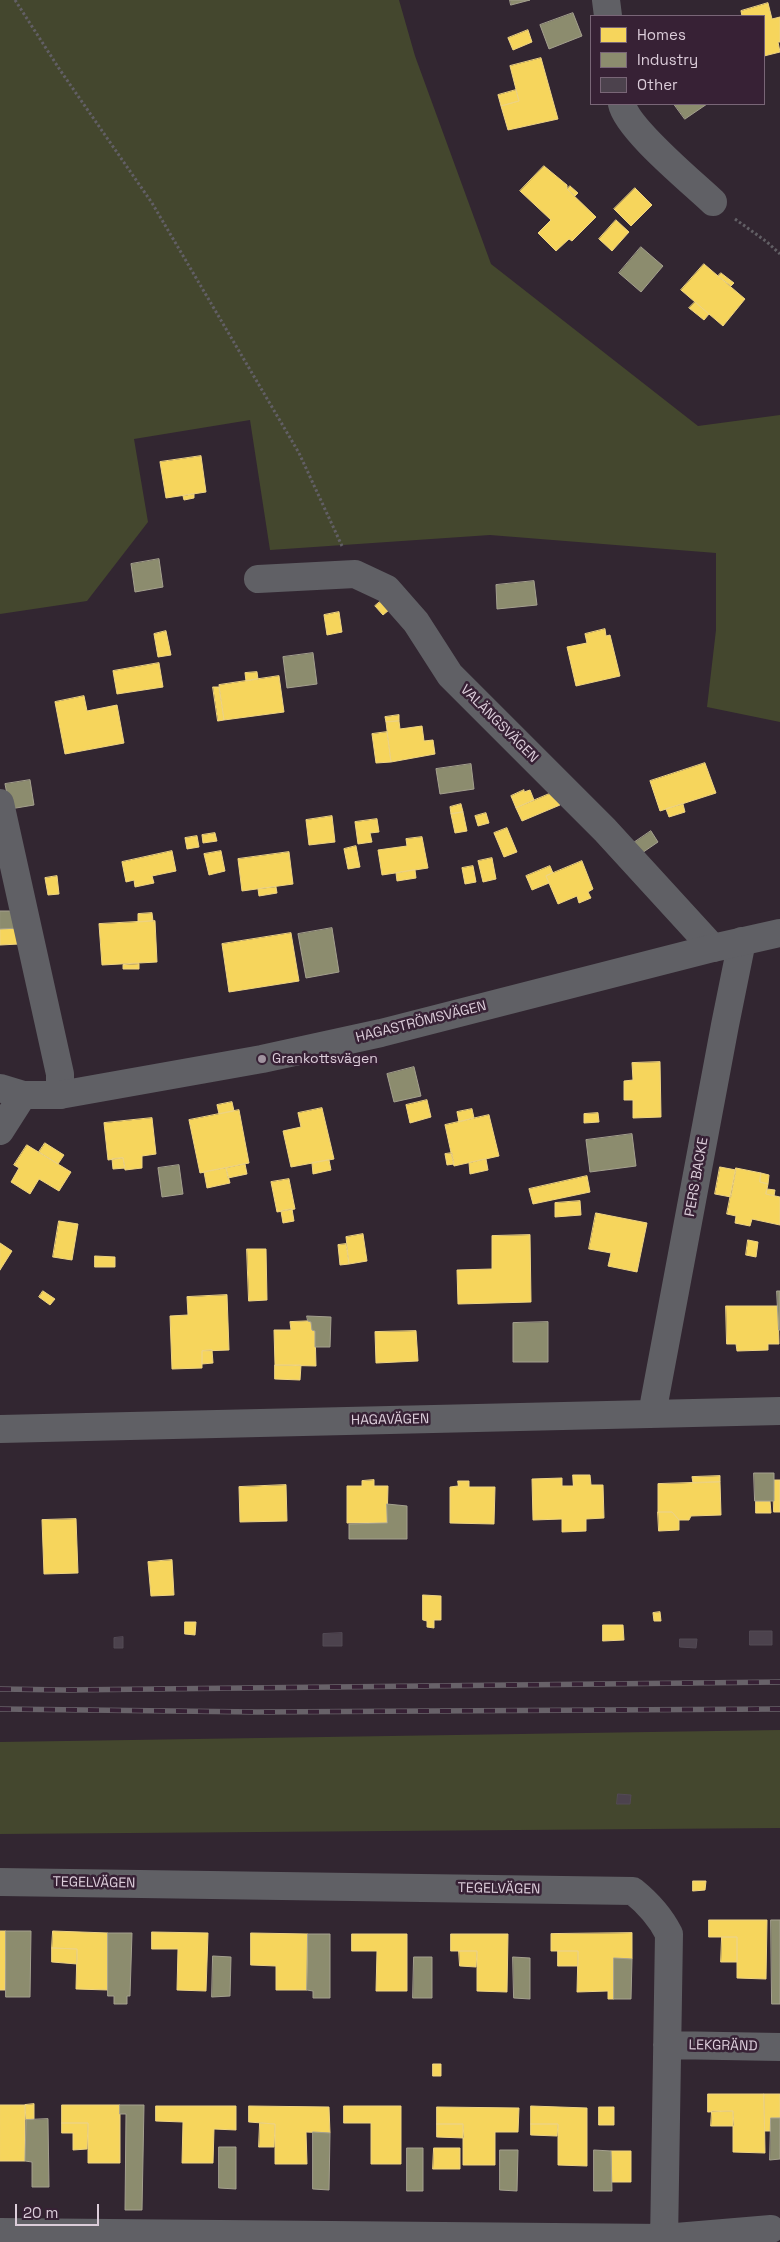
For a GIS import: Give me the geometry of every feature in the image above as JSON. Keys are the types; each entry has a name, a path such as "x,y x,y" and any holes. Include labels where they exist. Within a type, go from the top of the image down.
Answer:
{"street":[{"path":"606,0 608,15"},
{"path":"622,105 624,113 636,130 713,202"},
{"name":"VALÄNGSVÄGEN","path":"258,580 355,574 387,589 416,622 450,675 605,830 713,948"},
{"path":"0,803 60,1074 60,1094"},
{"name":"HAGASTRÖMSVÄGEN","path":"12,1091 60,1094 262,1059 381,1033 713,948 780,933"},
{"name":"PERS BACKE","path":"652,1414 742,941"},
{"path":"0,1131 12,1091"},
{"name":"HAGAVÄGEN","path":"0,1429 780,1411"},
{"name":"TEGELVÄGEN","path":"0,1882 633,1891 651,1906 669,1934 664,2240"},
{"name":"LEKGRÄND","path":"667,2045 780,2046"},
{"path":"0,2232 664,2240 771,2229"}],"path":[{"path":"15,0 162,220 299,453 355,574"},
{"path":"713,202 767,242 780,254"}],"green space":[{"path":"0,0 399,0 415,56 491,264 698,426 780,415 780,722 707,707 716,630 716,553 490,535 270,550 250,420 134,439 148,522 87,601 0,614"},
{"path":"780,1730 780,1828 0,1834 0,1742"}],"building: Homes":[{"path":"768,3 772,19 780,17 780,42 778,42 780,52 765,56 765,15 742,15 741,11"},
{"path":"528,30 532,42 513,50 508,38"},
{"path":"541,58 558,119 508,130 501,106 519,101 510,66"},
{"path":"516,90 519,101 501,106 498,95"},
{"path":"544,166 567,185 567,189 596,217 572,241 569,239 556,251 538,233 551,220 520,191"},
{"path":"570,186 578,193 575,196 567,189"},
{"path":"635,188 652,205 631,226 614,209"},
{"path":"616,220 629,232 612,251 599,239"},
{"path":"704,264 745,299 723,326 681,290"},
{"path":"721,273 734,283 731,286 718,276"},
{"path":"695,302 709,314 704,320 689,308"},
{"path":"201,456 206,492 166,498 160,462"},
{"path":"194,494 194,498 184,500 183,496"},
{"path":"381,601 389,610 383,615 375,606"},
{"path":"339,612 342,632 327,635 324,615"},
{"path":"605,629 606,636 610,635 620,676 576,686 567,647 587,643 585,634"},
{"path":"166,631 171,655 158,657 154,634"},
{"path":"159,663 163,687 117,694 113,671"},
{"path":"257,672 258,679 246,681 245,673"},
{"path":"279,676 284,712 224,720 219,685"},
{"path":"213,687 219,687 224,720 218,721"},
{"path":"84,696 87,711 117,705 124,743 65,754 55,702"},
{"path":"399,715 399,721 386,722 385,717"},
{"path":"399,721 400,729 422,726 424,741 433,740 435,754 391,762 386,722"},
{"path":"387,732 391,762 376,763 372,734"},
{"path":"705,763 716,793 660,811 650,781"},
{"path":"524,790 524,792 530,790 534,800 516,808 511,796"},
{"path":"554,792 560,805 522,821 516,808"},
{"path":"461,804 463,812 451,814 450,807"},
{"path":"683,804 685,812 669,817 666,809"},
{"path":"463,812 467,831 455,833 451,814"},
{"path":"486,813 489,823 478,826 475,816"},
{"path":"332,816 335,842 309,845 306,820"},
{"path":"377,819 379,832 370,833 372,842 358,844 355,822"},
{"path":"507,828 517,852 504,857 494,833"},
{"path":"215,833 217,841 203,843 202,835"},
{"path":"197,836 199,847 187,849 185,838"},
{"path":"422,837 428,868 382,875 378,850 407,846 406,839"},
{"path":"356,846 360,867 348,869 344,849"},
{"path":"172,851 176,871 152,876 154,883 135,887 134,880 126,882 122,862"},
{"path":"221,851 225,871 209,875 204,854"},
{"path":"289,852 293,884 242,891 238,859"},
{"path":"492,858 496,879 483,882 478,861"},
{"path":"582,861 593,889 588,892 591,898 579,903 577,896 558,904 546,876"},
{"path":"473,866 476,882 465,884 462,868"},
{"path":"550,866 553,873 546,876 549,883 532,890 526,876"},
{"path":"415,870 416,878 397,881 396,873"},
{"path":"57,876 59,894 48,895 45,878"},
{"path":"276,887 277,893 259,896 258,889"},
{"path":"152,913 153,921 138,922 138,914"},
{"path":"155,921 157,962 102,965 99,924"},
{"path":"19,928 19,944 0,945 0,929"},
{"path":"291,933 299,981 229,992 222,944"},
{"path":"139,964 139,969 123,969 123,965"},
{"path":"660,1062 661,1117 633,1118 633,1100 624,1100 624,1081 633,1080 632,1063"},
{"path":"427,1100 431,1117 410,1123 406,1105"},
{"path":"232,1102 234,1111 219,1114 217,1105"},
{"path":"322,1108 334,1159 291,1167 283,1131 301,1127 298,1113"},
{"path":"472,1109 474,1118 459,1122 457,1112"},
{"path":"239,1110 249,1163 200,1173 189,1120"},
{"path":"598,1113 599,1122 584,1123 584,1114"},
{"path":"489,1115 499,1156 454,1166 445,1125"},
{"path":"152,1118 156,1154 142,1156 142,1168 125,1170 123,1158 108,1160 104,1123"},
{"path":"45,1143 64,1155 58,1164 39,1152"},
{"path":"27,1145 71,1172 59,1191 39,1179 30,1194 11,1182 19,1168 14,1165"},
{"path":"452,1153 454,1164 447,1165 445,1154"},
{"path":"123,1158 125,1168 113,1169 112,1159"},
{"path":"486,1159 488,1170 470,1174 469,1163"},
{"path":"329,1160 331,1170 313,1174 312,1163"},
{"path":"245,1164 247,1174 228,1178 226,1168"},
{"path":"720,1167 736,1170 731,1197 715,1194"},
{"path":"226,1168 230,1183 207,1188 204,1172"},
{"path":"736,1168 761,1173 760,1182 768,1184 766,1194 780,1197 780,1225 752,1219 750,1226 735,1223 736,1216 727,1214"},
{"path":"761,1173 769,1175 768,1184 760,1182"},
{"path":"587,1176 590,1192 533,1204 529,1189"},
{"path":"289,1179 295,1209 277,1212 271,1182"},
{"path":"767,1189 775,1190 774,1196 766,1194"},
{"path":"580,1201 581,1215 555,1217 555,1203"},
{"path":"292,1209 294,1221 283,1223 281,1211"},
{"path":"596,1213 647,1223 637,1272 608,1266 611,1253 589,1249"},
{"path":"59,1221 78,1224 72,1260 53,1257"},
{"path":"363,1234 367,1261 349,1264 346,1237"},
{"path":"530,1235 531,1302 458,1304 457,1270 492,1269 492,1236"},
{"path":"748,1240 758,1242 756,1257 746,1255"},
{"path":"0,1243 12,1251 0,1270"},
{"path":"346,1244 349,1264 340,1265 338,1245"},
{"path":"247,1249 266,1249 267,1300 249,1301"},
{"path":"95,1256 115,1257 115,1267 95,1267"},
{"path":"43,1291 55,1299 50,1305 39,1297"},
{"path":"227,1295 229,1350 202,1351 202,1368 172,1369 170,1316 188,1315 187,1297"},
{"path":"726,1306 778,1306 779,1344 768,1344 768,1350 737,1351 736,1344 727,1344"},
{"path":"290,1322 311,1322 312,1330 315,1331 316,1366 275,1365 274,1330 291,1330"},
{"path":"416,1331 418,1361 376,1363 375,1332"},
{"path":"212,1350 213,1363 202,1364 202,1351"},
{"path":"275,1365 301,1365 300,1380 275,1379"},
{"path":"573,1475 590,1475 591,1485 603,1485 604,1518 586,1519 586,1531 562,1532 562,1519 533,1520 532,1479 562,1478 562,1486 573,1486"},
{"path":"720,1476 720,1482 693,1483 692,1477"},
{"path":"374,1480 374,1486 388,1486 387,1523 347,1523 347,1486 362,1486 362,1481"},
{"path":"773,1480 780,1480 780,1512 774,1512"},
{"path":"458,1481 469,1481 469,1487 495,1487 494,1524 450,1523 450,1487 458,1486"},
{"path":"720,1482 721,1515 691,1516 689,1520 679,1520 672,1512 658,1512 658,1484"},
{"path":"286,1485 287,1521 240,1522 239,1487"},
{"path":"756,1501 770,1501 771,1513 756,1513"},
{"path":"658,1512 672,1512 679,1520 679,1530 659,1531"},
{"path":"76,1519 78,1573 44,1574 42,1520"},
{"path":"172,1560 174,1595 151,1596 148,1562"},
{"path":"423,1595 441,1596 441,1620 434,1620 434,1628 427,1627 427,1621 423,1620"},
{"path":"660,1612 661,1621 654,1621 653,1613"},
{"path":"185,1622 196,1622 195,1635 185,1634"},
{"path":"603,1625 623,1625 624,1640 603,1641"},
{"path":"693,1881 706,1881 705,1890 693,1891"},
{"path":"709,1920 767,1920 766,1979 737,1978 737,1937 709,1937"},
{"path":"0,1931 6,1931 5,1990 0,1990"},
{"path":"53,1931 108,1933 108,1990 76,1989 77,1949 52,1948"},
{"path":"152,1932 208,1933 206,1991 177,1990 178,1949 152,1949"},
{"path":"251,1933 308,1934 307,1990 276,1990 276,1966 251,1965"},
{"path":"632,1933 632,1959 614,1958 614,1999 608,1999 608,1991 577,1992 578,1951 551,1951 551,1934"},
{"path":"352,1934 407,1934 407,1991 376,1991 377,1951 352,1951"},
{"path":"451,1934 508,1934 507,1992 477,1991 477,1951 451,1951"},
{"path":"722,1937 737,1937 737,1962 721,1962"},
{"path":"52,1948 77,1949 77,1964 52,1962"},
{"path":"459,1951 477,1951 476,1967 460,1966"},
{"path":"558,1951 578,1951 578,1966 558,1966"},
{"path":"433,2064 441,2064 441,2076 433,2076"},
{"path":"708,2094 764,2094 765,2153 733,2152 733,2111 708,2112"},
{"path":"764,2094 780,2094 780,2118 771,2118 771,2131 765,2131"},
{"path":"34,2104 34,2119 26,2120 25,2105"},
{"path":"0,2105 25,2105 25,2161 0,2161"},
{"path":"62,2105 120,2105 120,2163 88,2163 88,2123 62,2123"},
{"path":"156,2106 236,2106 236,2130 214,2129 213,2163 182,2163 183,2122 156,2121"},
{"path":"249,2106 329,2107 330,2133 306,2132 307,2164 275,2164 275,2124 249,2122"},
{"path":"344,2106 401,2106 401,2164 371,2164 371,2123 344,2123"},
{"path":"531,2106 587,2108 587,2166 558,2165 558,2124 531,2124"},
{"path":"437,2107 519,2108 518,2132 495,2132 495,2165 463,2165 463,2124 437,2124"},
{"path":"599,2107 614,2107 614,2125 599,2125"},
{"path":"712,2111 733,2111 734,2126 711,2126"},
{"path":"62,2123 88,2123 87,2149 73,2150 73,2133 62,2133"},
{"path":"260,2123 275,2124 274,2147 259,2147"},
{"path":"437,2124 463,2124 464,2138 437,2137"},
{"path":"531,2124 558,2124 557,2136 531,2135"},
{"path":"434,2148 460,2148 460,2169 433,2169"},
{"path":"611,2151 631,2151 631,2182 612,2182"}],"building: Industry":[{"path":"510,0 530,0 511,5"},
{"path":"573,13 582,36 549,49 540,25"},
{"path":"675,105 706,105 685,119"},
{"path":"641,247 663,266 641,292 619,273"},
{"path":"159,559 163,587 135,592 131,564"},
{"path":"534,581 537,605 497,609 496,585"},
{"path":"313,653 317,684 287,688 283,657"},
{"path":"471,764 474,789 440,794 436,769"},
{"path":"30,780 34,805 10,809 5,784"},
{"path":"651,831 658,842 639,855 632,844"},
{"path":"0,911 18,911 19,928 0,929"},
{"path":"332,928 339,972 306,978 298,934"},
{"path":"414,1067 421,1096 394,1102 387,1074"},
{"path":"632,1134 636,1166 590,1172 586,1140"},
{"path":"179,1165 183,1194 162,1197 158,1168"},
{"path":"777,1291 780,1291 780,1330 779,1330"},
{"path":"307,1316 331,1317 330,1347 315,1347 315,1331 312,1330 311,1322 308,1321"},
{"path":"548,1322 548,1362 513,1362 513,1323"},
{"path":"754,1473 774,1473 774,1501 755,1501"},
{"path":"387,1504 407,1506 407,1539 349,1539 349,1524 387,1523"},
{"path":"771,1920 780,1920 780,2004 772,2004"},
{"path":"6,1931 31,1931 30,1997 6,1997"},
{"path":"108,1933 132,1933 130,1996 127,1996 127,2004 114,2004 114,1996 108,1996"},
{"path":"308,1934 330,1934 330,1998 313,1998 313,1991 307,1990"},
{"path":"213,1956 231,1957 230,1996 212,1997"},
{"path":"414,1957 432,1957 432,1998 413,1998"},
{"path":"513,1957 530,1958 530,1999 514,1998"},
{"path":"614,1958 632,1959 631,1999 614,1999"},
{"path":"120,2105 144,2105 142,2210 125,2210 126,2114 120,2114"},
{"path":"771,2118 780,2118 780,2159 770,2160"},
{"path":"48,2119 49,2187 32,2187 32,2162 25,2161 26,2120"},
{"path":"313,2132 330,2133 329,2190 313,2189"},
{"path":"219,2147 236,2147 236,2189 219,2188"},
{"path":"407,2148 423,2148 423,2191 407,2191"},
{"path":"500,2150 518,2150 517,2191 500,2190"},
{"path":"594,2150 611,2151 612,2191 594,2191"}],"building: Other":[{"path":"750,1631 772,1631 772,1645 750,1645"},
{"path":"342,1633 342,1646 323,1646 323,1634"},
{"path":"123,1637 123,1648 114,1648 114,1638"},
{"path":"680,1639 697,1639 696,1648 680,1647"},
{"path":"618,1794 631,1795 630,1804 617,1804"}],"railway":[{"path":"0,1689 66,1690 780,1682"},
{"path":"0,1709 257,1712 780,1709"}],"place":[{"name":"Grankottsvägen","path":"262,1059"}]}
